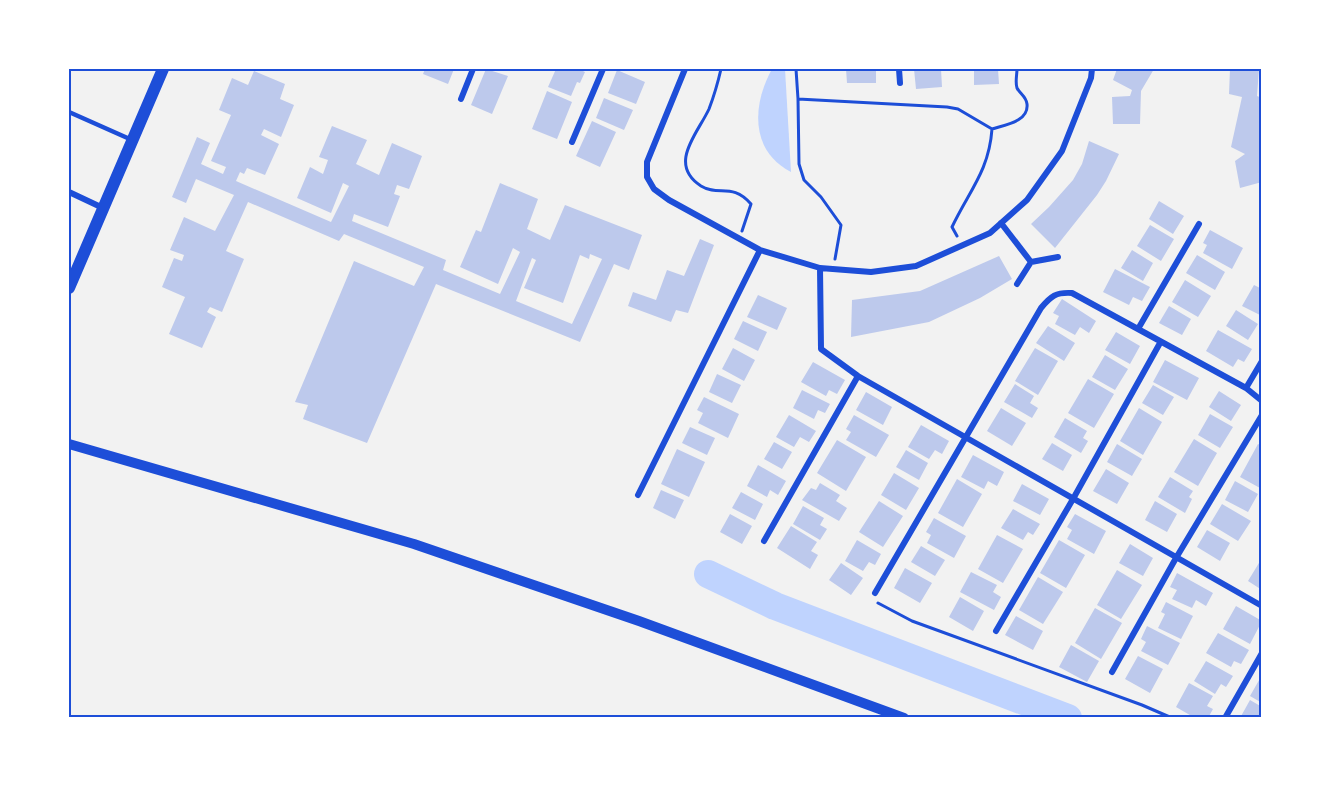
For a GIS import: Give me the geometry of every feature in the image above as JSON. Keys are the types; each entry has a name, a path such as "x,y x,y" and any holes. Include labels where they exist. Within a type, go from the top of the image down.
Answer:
{"main road":[{"path":"69,288 163,69"}],"street":[{"path":"461,99 473,69"},
{"path":"572,142 603,69"},
{"path":"686,69 647,162 646,177 654,189 669,200 760,250 820,268 871,272 916,266 990,233 1027,200 1062,151 1091,78 1092,69"},
{"path":"899,69 900,83"},
{"path":"69,192 103,208"},
{"path":"1001,223 1031,262"},
{"path":"1138,329 1199,224"},
{"path":"638,495 760,250"},
{"path":"1017,284 1031,262 1058,257"},
{"path":"820,268 821,349 858,376 1262,606"},
{"path":"875,593 1041,308 1049,297 1058,292 1072,293 1245,388 1262,401"},
{"path":"996,631 1073,500 1160,343"},
{"path":"1245,388 1262,361"},
{"path":"764,541 858,376"},
{"path":"1112,672 1176,558 1262,415"},
{"path":"69,444 414,544 639,621 904,718"},
{"path":"1225,718 1262,653"}],"lane":[{"path":"69,112 132,140"}],"path":[{"path":"721,69 708,110 685,156 686,168 702,187 717,191 729,190 743,195 751,204 748,218 739,238"},
{"path":"796,69 799,164 804,180 821,197 841,225 833,269"},
{"path":"798,99 947,107 958,110 992,129 1016,122 1025,112 1027,105 1024,96 1017,89 1017,69"},
{"path":"962,245 952,227 983,170 990,148 992,129"},
{"path":"875,593 874,601 912,621 1172,718"}],"water":[{"path":"772,69 785,69 791,172 768,152 759,126 758,112 761,97"}],"building":[{"path":"425,69 454,69 448,84 423,74"},
{"path":"486,69 508,76 492,114 471,105"},
{"path":"556,69 579,69 585,72 580,83 577,82 571,96 548,87"},
{"path":"846,69 876,69 876,83 847,83"},
{"path":"914,69 941,69 942,87 916,89"},
{"path":"974,69 998,69 999,84 974,85"},
{"path":"1117,69 1154,69 1141,91 1140,124 1113,124 1112,97 1130,96 1132,90 1113,80"},
{"path":"1230,69 1259,69 1257,96 1262,98 1262,182 1240,188 1235,161 1245,154 1231,147 1242,97 1229,94"},
{"path":"617,70 645,82 636,104 608,93"},
{"path":"254,71 285,84 280,99 294,105 281,137 264,129 261,135 279,144 265,175 247,168 244,174 240,172 236,181 331,222 349,186 343,183 331,213 297,198 310,167 323,174 328,160 319,157 332,126 367,140 356,164 379,175 392,143 422,156 409,189 397,185 394,194 400,196 388,227 354,214 352,221 446,260 443,270 500,294 520,252 513,248 498,284 460,267 476,230 481,232 500,183 538,199 527,229 550,240 565,205 642,235 629,270 614,264 580,342 436,284 367,443 303,419 308,405 295,402 354,261 414,286 424,267 344,234 339,241 248,202 226,251 244,259 222,312 210,307 207,312 216,317 202,348 169,334 185,297 162,287 174,258 182,261 184,255 170,250 184,217 215,231 234,195 196,179 186,203 172,197 197,137 210,143 201,164 223,174 226,167 211,161 231,115 219,110 232,78 248,85","holes":["590,254 602,259 572,324 516,301 532,258 536,260 524,288 563,303 580,255 589,259"]},
{"path":"547,91 572,102 557,139 532,129"},
{"path":"604,98 633,110 624,130 596,118"},
{"path":"592,121 616,132 600,167 576,156"},
{"path":"1089,141 1119,154 1097,195 1055,248 1031,224 1073,180 1082,164"},
{"path":"1159,201 1184,216 1173,234 1149,219"},
{"path":"1150,225 1174,239 1161,261 1137,246"},
{"path":"1210,230 1243,248 1232,269 1203,253 1207,245 1203,243"},
{"path":"700,239 714,245 688,313 676,310 671,322 628,306 633,292 656,300 667,270 684,276"},
{"path":"1132,250 1153,263 1143,281 1121,268"},
{"path":"1197,255 1225,272 1215,290 1186,273"},
{"path":"999,256 1012,279 980,298 929,322 851,337 852,300 920,291"},
{"path":"1115,269 1150,287 1142,301 1133,297 1129,305 1103,292"},
{"path":"1185,280 1211,296 1198,317 1172,302"},
{"path":"1254,285 1262,289 1260,315 1242,306"},
{"path":"758,295 787,308 777,330 747,317"},
{"path":"1062,299 1096,321 1089,333 1080,327 1075,335 1055,324 1059,316 1053,313"},
{"path":"1169,306 1191,319 1182,335 1159,323"},
{"path":"1236,310 1258,324 1248,340 1226,326"},
{"path":"743,321 767,332 758,351 734,339"},
{"path":"1048,326 1075,343 1064,361 1036,343"},
{"path":"1218,330 1252,349 1244,362 1238,359 1233,367 1206,351"},
{"path":"1116,332 1140,346 1130,364 1105,350"},
{"path":"733,348 755,360 744,381 722,369"},
{"path":"1035,348 1058,361 1038,395 1015,381"},
{"path":"1105,355 1128,369 1115,390 1092,377"},
{"path":"1165,360 1199,378 1187,400 1153,382"},
{"path":"813,362 845,380 837,394 829,390 826,396 801,382"},
{"path":"717,374 741,385 732,403 709,392"},
{"path":"1088,379 1114,394 1094,428 1068,413"},
{"path":"1015,384 1034,396 1030,403 1038,408 1032,418 1004,402"},
{"path":"1153,385 1174,397 1163,415 1142,403"},
{"path":"802,390 830,404 825,413 818,410 814,419 793,408"},
{"path":"1219,391 1241,405 1231,421 1209,407"},
{"path":"866,392 892,407 883,425 856,410"},
{"path":"704,397 739,414 728,438 698,423 703,413 697,410"},
{"path":"1001,408 1026,423 1012,446 987,431"},
{"path":"1139,408 1162,422 1143,455 1120,441"},
{"path":"1210,414 1233,427 1220,448 1198,435"},
{"path":"789,415 816,431 809,442 800,437 794,447 776,437"},
{"path":"854,415 889,435 876,457 846,440 851,432 846,429"},
{"path":"1065,418 1087,431 1083,438 1088,441 1081,453 1054,437"},
{"path":"921,425 949,441 942,454 935,450 929,459 908,447"},
{"path":"690,427 715,438 707,455 682,443"},
{"path":"1194,439 1217,453 1198,486 1174,472"},
{"path":"837,440 866,457 846,491 817,473"},
{"path":"774,442 792,452 782,469 764,459"},
{"path":"1052,443 1072,455 1063,471 1042,459"},
{"path":"1117,444 1142,459 1132,476 1107,462"},
{"path":"1258,444 1262,446 1262,484 1260,488 1240,477"},
{"path":"677,449 705,462 689,497 661,484"},
{"path":"906,450 928,463 919,480 896,467"},
{"path":"973,455 1004,472 997,486 988,481 984,489 961,477"},
{"path":"758,465 786,481 778,495 770,490 767,497 747,486"},
{"path":"1106,469 1129,483 1117,504 1093,491"},
{"path":"894,473 919,488 906,510 881,495"},
{"path":"1170,477 1193,491 1185,513 1158,497"},
{"path":"957,479 982,494 963,527 938,513"},
{"path":"1235,481 1258,494 1248,512 1225,500"},
{"path":"820,483 840,495 836,501 847,508 839,521 802,500 811,488 816,490"},
{"path":"1022,484 1049,499 1040,515 1013,501"},
{"path":"661,490 684,500 675,519 653,508"},
{"path":"741,492 763,504 755,520 732,508"},
{"path":"879,501 903,516 883,547 859,532"},
{"path":"1155,501 1177,514 1167,532 1145,520"},
{"path":"1222,504 1251,521 1238,541 1210,524"},
{"path":"803,506 824,518 820,525 827,529 820,540 793,524"},
{"path":"1013,509 1040,524 1033,535 1028,532 1023,540 1001,528"},
{"path":"730,514 752,526 742,544 720,532"},
{"path":"1075,514 1106,531 1094,554 1067,539 1072,530 1067,527"},
{"path":"934,518 966,536 954,558 927,543 931,535 926,532"},
{"path":"791,526 817,542 811,551 818,555 810,569 777,548"},
{"path":"1207,530 1230,543 1220,561 1197,547"},
{"path":"997,535 1023,549 1003,583 978,569"},
{"path":"857,540 881,554 875,565 869,562 863,571 845,561"},
{"path":"1059,540 1085,555 1066,588 1040,573"},
{"path":"1130,544 1153,558 1143,576 1119,563"},
{"path":"921,546 945,560 935,576 911,562"},
{"path":"1262,558 1262,590 1248,581"},
{"path":"841,563 863,578 851,595 829,580"},
{"path":"905,568 932,583 920,603 894,588"},
{"path":"1117,570 1142,585 1121,619 1097,605"},
{"path":"971,572 997,585 993,592 1001,597 994,610 960,592"},
{"path":"1177,573 1213,593 1206,606 1196,600 1192,608 1172,599 1177,590 1170,587"},
{"path":"1038,577 1063,592 1043,624 1019,610"},
{"path":"960,597 984,611 973,631 949,617"},
{"path":"1166,602 1193,616 1181,639 1158,628 1165,614 1161,612"},
{"path":"1236,606 1262,621 1250,644 1223,629"},
{"path":"1095,608 1122,623 1101,659 1075,643"},
{"path":"1016,616 1043,631 1033,650 1005,635"},
{"path":"1147,626 1180,643 1168,665 1141,651 1146,642 1141,639"},
{"path":"1218,633 1249,650 1241,664 1234,661 1231,667 1206,653"},
{"path":"1071,645 1099,661 1087,682 1059,667"},
{"path":"1138,656 1163,669 1150,693 1125,679"},
{"path":"1206,661 1233,676 1226,687 1221,684 1215,694 1194,681"},
{"path":"1262,675 1262,703 1250,696"},
{"path":"1189,683 1213,696 1207,706 1213,709 1208,718 1195,718 1176,707"},
{"path":"1250,700 1262,707 1262,718 1240,718"}],"waterway":[{"path":"708,574 775,606 1068,718"}]}
